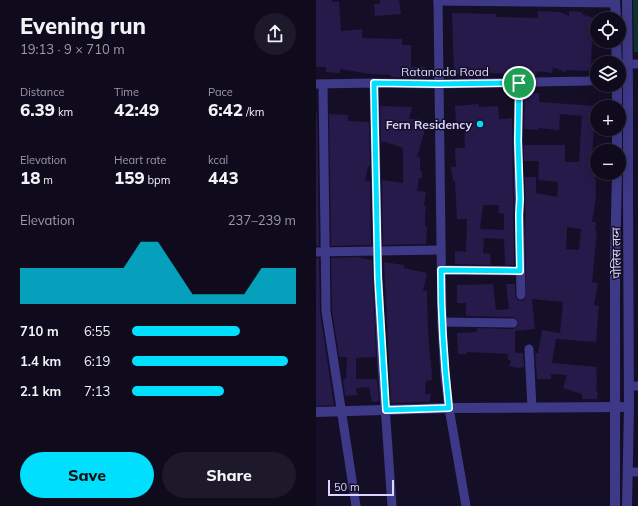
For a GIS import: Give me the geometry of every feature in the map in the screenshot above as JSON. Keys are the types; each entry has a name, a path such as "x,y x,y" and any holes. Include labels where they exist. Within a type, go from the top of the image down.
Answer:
{"street":[{"name":"पोलिस लय्न","path":"625,56 627,0"},
{"path":"466,506 449,408 445,376 442,322 438,1 615,2 616,12"},
{"name":"Ratanada Road","path":"319,84 519,83 590,80"},
{"path":"374,83 382,355 392,506"},
{"path":"519,83 518,141 521,295"},
{"path":"319,84 320,252 326,311 356,506"},
{"name":"पोलिस लय्न","path":"624,92 633,386 629,407 633,472 627,506"},
{"path":"615,506 615,263 617,180"},
{"path":"320,252 441,250"},
{"path":"441,270 520,271"},
{"path":"442,322 513,322"},
{"path":"529,349 532,408"},
{"path":"316,412 449,408 629,407"}],"green space":[{"path":"633,0 638,0 638,52 634,52"}],"building":[{"path":"316,0 332,0 332,2 339,2 341,31 362,29 362,38 402,39 402,45 411,45 411,67 425,67 425,78 391,77 391,75 370,74 340,69 340,73 326,72 326,67 316,67"},
{"path":"380,0 399,0 401,14 375,16 374,4 380,4"},
{"path":"538,11 560,12 569,16 569,11 582,12 582,14 590,17 590,48 592,48 590,67 588,71 566,70 566,73 553,67 552,73 537,71 536,76 478,73 478,75 454,74 452,13 496,14 496,17 538,18"},
{"path":"525,93 539,93 539,102 590,106 590,136 594,136 593,144 590,144 590,180 596,180 596,197 592,222 596,222 595,231 597,231 592,282 598,283 594,305 599,306 596,342 556,339 552,363 597,367 597,399 582,399 582,394 563,388 567,375 551,374 551,379 537,379 535,353 538,353 542,330 560,333 563,302 532,299 535,329 515,331 515,353 523,353 524,367 518,368 509,366 511,360 508,360 508,354 467,352 467,354 458,354 457,333 477,332 477,328 513,329 518,326 518,320 513,317 466,316 466,303 457,303 457,285 493,284 496,310 509,309 506,284 515,284 515,296 518,300 522,301 526,298 525,177 536,177 536,193 557,197 558,182 538,180 539,161 524,161 524,145 565,145 565,162 579,162 582,116 560,114 559,130 538,128 538,130 524,129","holes":["567,227 581,229 579,250 566,249"]},
{"path":"479,104 479,107 498,106 499,119 512,118 514,265 505,265 504,239 484,238 483,253 490,254 491,265 455,264 455,251 466,252 467,219 457,219 455,181 453,181 451,167 456,167 455,148 465,148 464,122 456,122 455,106","holes":["483,205 499,205 498,213 504,214 504,230 480,229"]},
{"path":"380,106 412,107 409,119 424,121 424,133 417,157 420,157 420,171 422,171 422,178 419,178 417,191 426,192 424,206 426,206 426,244 383,245 382,180 403,183 403,148 386,142 381,142"},
{"path":"317,113 319,246 316,246"},
{"path":"329,114 348,115 348,121 369,122 370,166 368,166 365,181 370,181 371,245 331,246"},
{"path":"356,257 372,260 376,357 356,358 356,379 377,379 379,401 372,402 369,387 356,388 357,395 345,396 343,379 346,379 347,357 339,357 332,310 331,258"},
{"path":"316,258 319,258 320,312 334,405 316,406"},
{"path":"384,262 404,265 404,268 427,273 423,291 427,291 428,331 432,380 426,381 425,394 431,394 430,402 391,403"}],"place":[{"name":"Fern Residency","path":"480,124"}],"route":[{"path":"374,83 519,83 518,141 520,271 441,270 441,311 445,376 449,408 386,410 378,277 374,83"}]}
